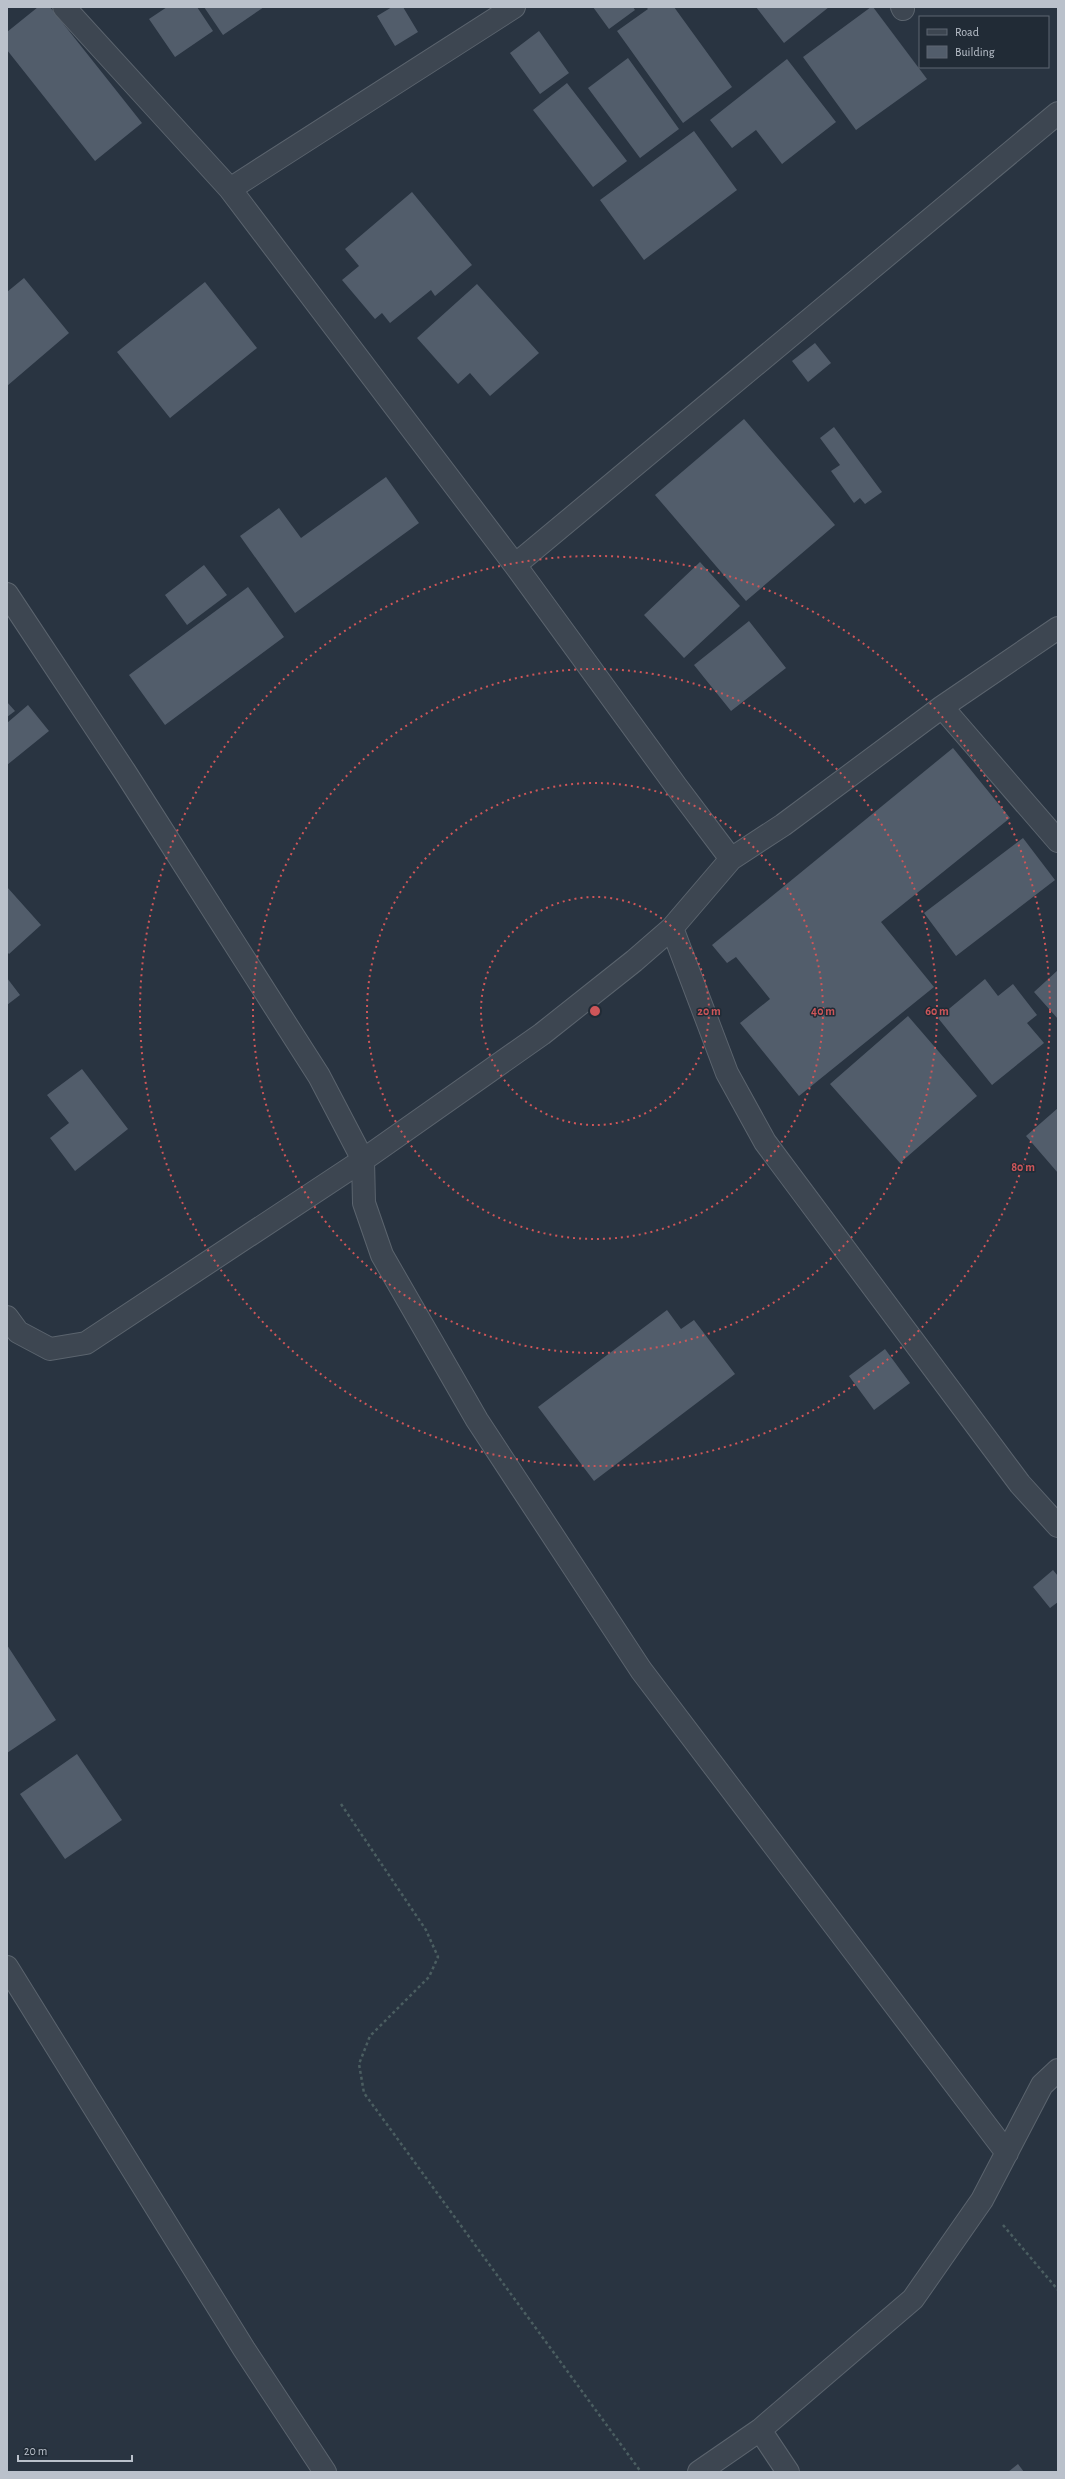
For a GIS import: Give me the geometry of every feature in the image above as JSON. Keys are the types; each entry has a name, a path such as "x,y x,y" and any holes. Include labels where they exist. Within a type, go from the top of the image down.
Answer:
{"street":[{"path":"64,7 230,189 515,565 731,859"},
{"path":"230,189 514,7"},
{"path":"515,565 1058,113"},
{"path":"7,594 129,778 315,1070 364,1160 364,1203 382,1255 477,1420 641,1670 1007,2153"},
{"path":"7,1317 18,1332 50,1349 86,1343 364,1160 542,1034 634,961 672,928 731,859 783,825 942,707 1058,628"},
{"path":"942,707 1058,841"},
{"path":"672,928 728,1073 765,1142 1020,1484 1058,1526"},
{"path":"7,1967 244,2349 324,2472"},
{"path":"699,2472 760,2430 913,2299 982,2200 1042,2085 1058,2070"},
{"path":"760,2430 788,2472"}],"path":[{"path":"341,1804 426,1930 438,1957 429,1977 370,2036 359,2064 364,2093 641,2472"},
{"path":"982,2200 1058,2290"}],"building":[{"path":"38,7 50,7 142,123 95,161 7,50 7,32"},
{"path":"167,7 197,7 213,31 175,57 149,19"},
{"path":"204,7 264,7 223,35"},
{"path":"392,7 403,7 418,32 395,46 377,16"},
{"path":"593,7 633,7 635,10 609,29"},
{"path":"646,7 674,7 732,87 683,123 617,31 648,9"},
{"path":"756,7 829,7 784,43"},
{"path":"873,7 927,79 856,130 803,57"},
{"path":"539,31 569,73 540,94 510,53"},
{"path":"628,58 679,129 640,158 588,88"},
{"path":"787,59 836,122 782,164 756,130 732,148 710,120"},
{"path":"567,83 627,161 593,187 533,110"},
{"path":"694,131 737,190 644,260 600,200"},
{"path":"412,192 472,265 435,296 431,290 390,323 382,313 375,319 342,280 359,266 345,249"},
{"path":"24,278 69,333 7,386 7,292"},
{"path":"205,282 257,348 170,418 117,352"},
{"path":"477,284 539,353 490,396 470,373 458,384 417,338"},
{"path":"815,343 831,363 808,382 792,361"},
{"path":"744,419 835,525 746,601 655,495"},
{"path":"834,427 882,492 865,504 860,498 854,503 831,471 840,465 820,438"},
{"path":"386,477 419,523 295,613 240,536 279,508 301,538"},
{"path":"700,562 740,606 684,658 644,615"},
{"path":"204,565 227,595 187,625 165,595"},
{"path":"248,587 284,637 165,725 129,675"},
{"path":"749,621 786,668 731,711 694,665"},
{"path":"7,702 15,711 7,717"},
{"path":"28,705 49,731 7,765 7,723"},
{"path":"953,748 1010,818 881,922 934,987 799,1096 740,1023 770,999 736,957 727,963 712,945"},
{"path":"1023,838 1055,880 956,956 924,913"},
{"path":"7,887 41,925 9,954 7,952"},
{"path":"1058,970 1058,1019 1034,992"},
{"path":"7,978 20,995 7,1005"},
{"path":"985,979 998,996 1013,984 1037,1015 1027,1023 1044,1043 992,1085 938,1018"},
{"path":"908,1016 977,1096 900,1163 830,1084"},
{"path":"82,1069 128,1129 75,1171 50,1138 69,1123 47,1095"},
{"path":"1058,1108 1058,1173 1026,1136"},
{"path":"667,1310 681,1329 694,1320 735,1374 594,1481 538,1407"},
{"path":"885,1349 910,1383 874,1410 849,1376"},
{"path":"1053,1570 1058,1576 1058,1602 1050,1608 1033,1587"},
{"path":"7,1645 56,1720 7,1753"},
{"path":"77,1754 122,1820 65,1859 20,1794"},
{"path":"1018,2464 1024,2472 1008,2472"}]}
